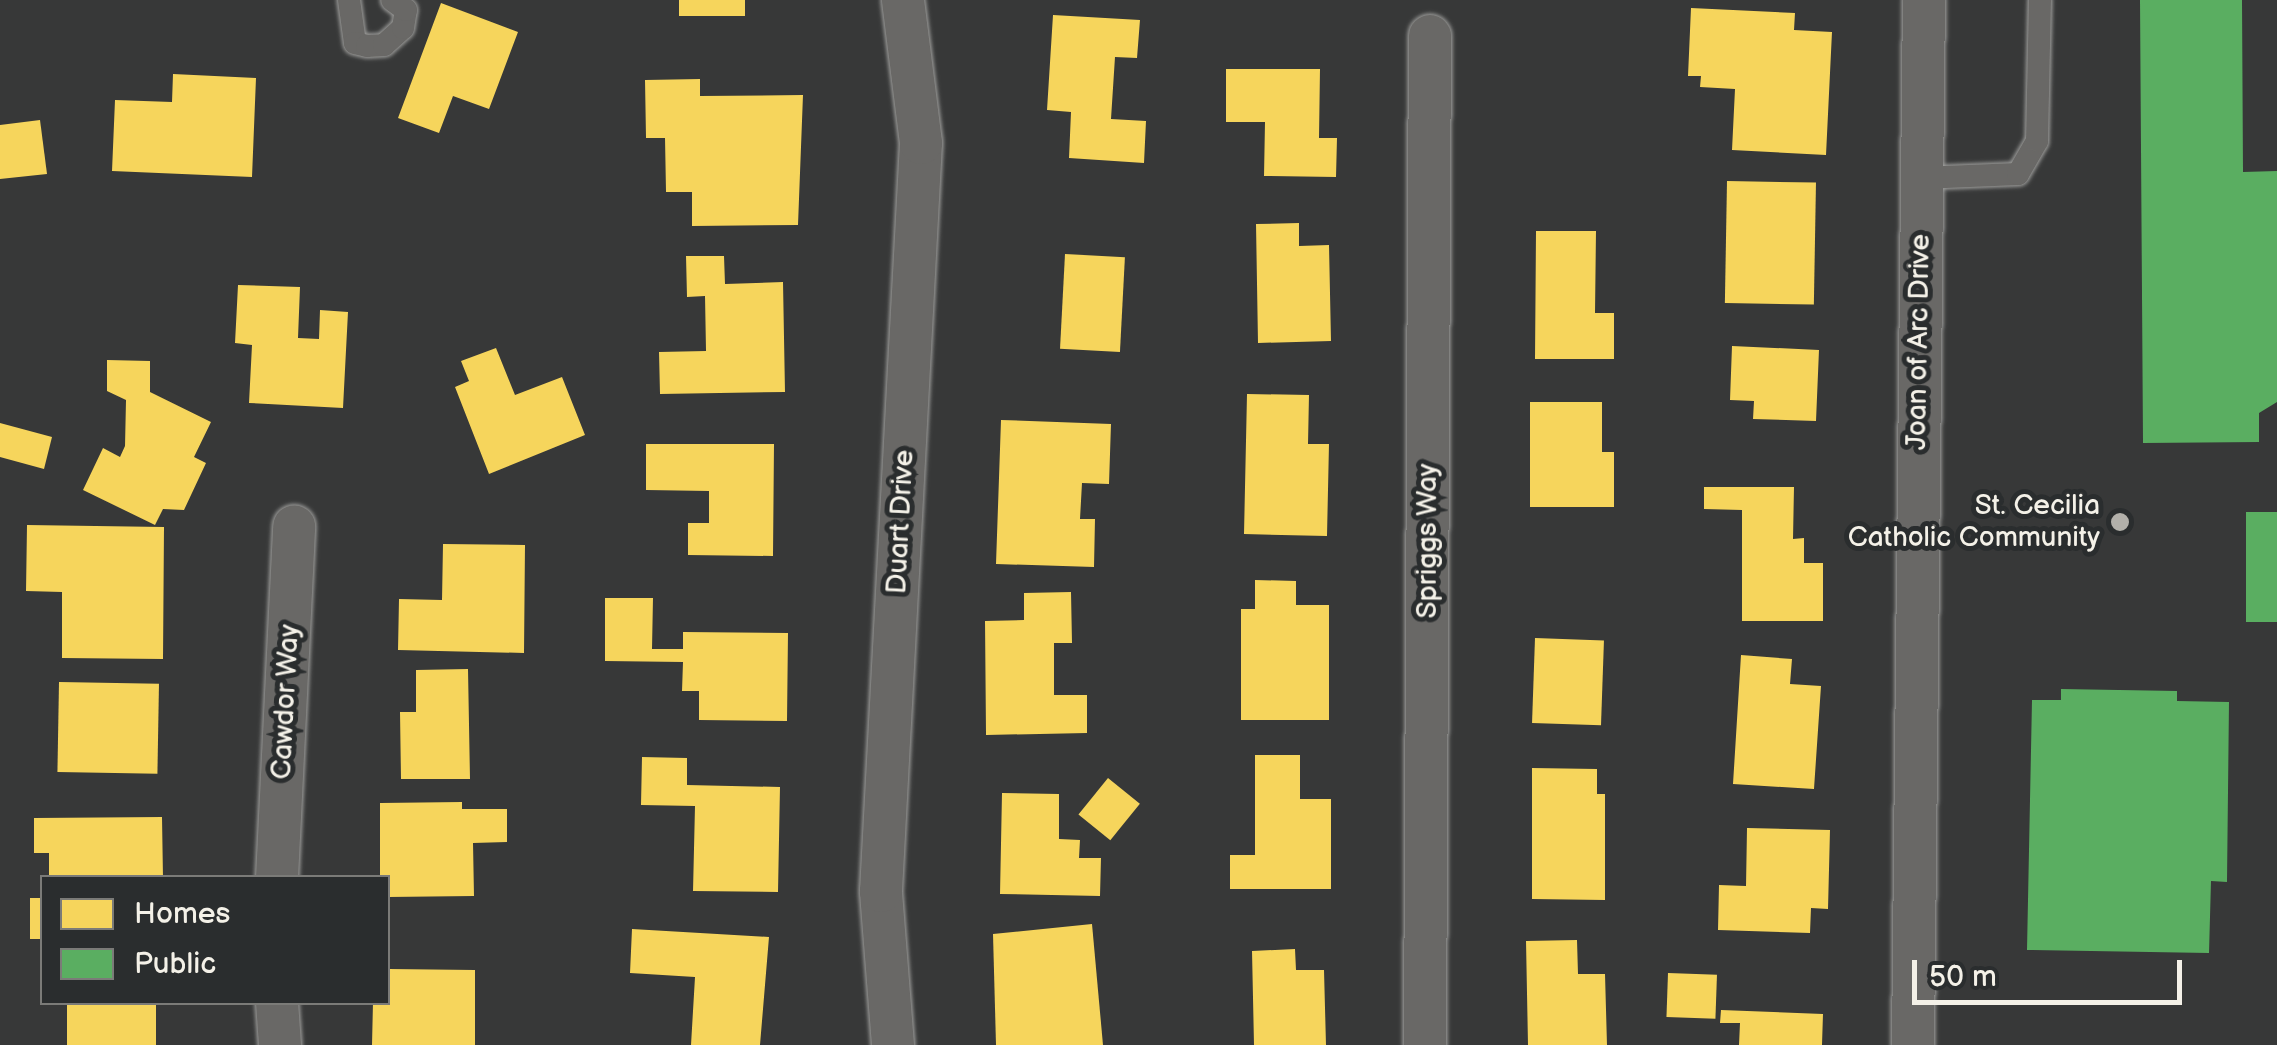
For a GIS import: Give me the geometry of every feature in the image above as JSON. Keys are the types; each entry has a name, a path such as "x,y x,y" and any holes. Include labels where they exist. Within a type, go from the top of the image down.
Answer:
{"street":[{"name":"Duart Drive","path":"892,1045 882,891 921,143 903,0"},
{"name":"Joan of Arc Drive","path":"1912,1045 1924,0"},
{"name":"Spriggs Way","path":"1425,1045 1430,36"},
{"name":"Cawdor Way","path":"277,875 294,526"},
{"path":"278,1005 280,1045"}],"lane":[{"path":"349,0 355,43 367,46 384,45 403,28 406,10 392,0"},
{"path":"1921,178 2018,174 2036,141 2040,0"}],"building: Homes":[{"path":"679,0 745,0 745,16 679,16"},
{"path":"441,3 518,32 489,109 453,96 439,133 398,118"},
{"path":"1691,8 1795,13 1794,30 1832,32 1826,155 1732,150 1735,89 1700,87 1701,76 1688,76"},
{"path":"1053,15 1140,20 1137,58 1115,57 1111,119 1146,121 1144,163 1069,158 1071,112 1047,110"},
{"path":"1226,69 1320,69 1319,138 1337,138 1336,177 1264,176 1265,122 1226,122"},
{"path":"173,74 256,78 252,177 112,171 115,100 172,102"},
{"path":"700,79 700,96 803,95 798,225 692,226 692,192 666,192 665,138 646,138 645,80"},
{"path":"40,120 47,174 0,179 0,125"},
{"path":"1727,181 1816,183 1814,305 1725,303"},
{"path":"1299,223 1299,246 1329,245 1331,341 1258,343 1256,224"},
{"path":"1536,231 1596,231 1595,313 1614,313 1614,359 1535,359"},
{"path":"1065,254 1125,257 1120,352 1060,349"},
{"path":"686,256 724,256 725,284 783,282 785,392 660,394 659,352 706,351 705,296 687,297"},
{"path":"238,285 300,287 298,338 319,339 320,310 348,312 343,408 249,403 252,345 235,343"},
{"path":"1732,346 1819,350 1816,421 1753,419 1754,401 1730,400"},
{"path":"496,348 515,395 562,377 585,435 489,474 455,387 469,381 461,361"},
{"path":"107,360 150,361 150,392 211,422 194,457 206,463 184,510 163,509 155,525 83,490 103,448 120,457 125,446 126,400 107,391"},
{"path":"1247,394 1309,395 1308,444 1329,444 1327,536 1244,534"},
{"path":"1530,402 1602,402 1602,452 1614,452 1614,507 1530,507"},
{"path":"1001,420 1111,424 1109,484 1082,483 1080,519 1095,519 1094,567 996,564"},
{"path":"0,423 52,437 44,469 0,457"},
{"path":"646,444 774,444 773,556 688,555 688,523 709,523 709,491 646,490"},
{"path":"1704,487 1794,487 1793,539 1804,538 1804,563 1823,563 1823,621 1742,621 1742,510 1704,509"},
{"path":"27,525 164,527 163,659 62,658 62,592 26,591"},
{"path":"443,544 525,545 524,653 398,650 399,599 442,600"},
{"path":"1255,580 1296,581 1296,605 1329,605 1329,720 1241,720 1241,609 1255,609"},
{"path":"1071,592 1072,643 1054,643 1054,695 1087,695 1087,733 986,735 985,621 1024,620 1024,593"},
{"path":"605,598 653,598 652,649 683,649 683,632 788,633 787,721 699,720 699,691 682,691 683,662 605,661"},
{"path":"1535,638 1604,640 1601,725 1532,723"},
{"path":"1741,655 1792,659 1790,684 1821,686 1814,789 1733,784"},
{"path":"468,669 470,779 401,779 400,712 416,712 416,670"},
{"path":"59,682 159,684 157,774 57,772"},
{"path":"1255,755 1300,755 1300,799 1331,799 1331,889 1230,889 1230,855 1255,855"},
{"path":"642,757 687,758 687,785 780,787 778,892 693,891 695,806 641,805"},
{"path":"1532,768 1597,769 1597,794 1605,794 1605,900 1532,899"},
{"path":"1108,778 1140,804 1110,840 1078,815"},
{"path":"1002,793 1059,794 1059,839 1080,840 1079,858 1101,858 1100,896 1000,894"},
{"path":"462,802 462,809 507,809 507,842 473,843 474,896 390,897 390,875 380,875 380,803"},
{"path":"162,817 163,875 49,875 49,853 34,853 34,818"},
{"path":"1747,828 1830,830 1828,909 1811,908 1810,933 1718,930 1719,885 1746,886"},
{"path":"30,898 40,898 40,939 30,939"},
{"path":"1092,924 1103,1045 996,1045 993,934"},
{"path":"632,929 769,937 760,1045 691,1045 695,977 630,973"},
{"path":"1577,940 1578,974 1605,974 1607,1045 1528,1045 1526,941"},
{"path":"1295,949 1296,970 1324,970 1326,1045 1254,1045 1252,951"},
{"path":"390,969 475,970 475,1045 372,1045 373,1005 390,1005"},
{"path":"1668,973 1717,975 1715,1019 1666,1017"},
{"path":"67,1005 156,1005 156,1045 67,1045"},
{"path":"1721,1010 1823,1014 1822,1045 1739,1045 1740,1023 1720,1023"}],"building: Public":[{"path":"2140,0 2242,0 2243,172 2277,171 2277,402 2259,413 2259,442 2143,443"},
{"path":"2246,512 2277,512 2277,622 2246,622"},
{"path":"2061,689 2177,691 2177,701 2229,702 2227,882 2211,881 2209,953 2027,950 2032,700 2061,700"}],"place":[{"name":"St. Cecilia Catholic Community","path":"2120,522"}]}
